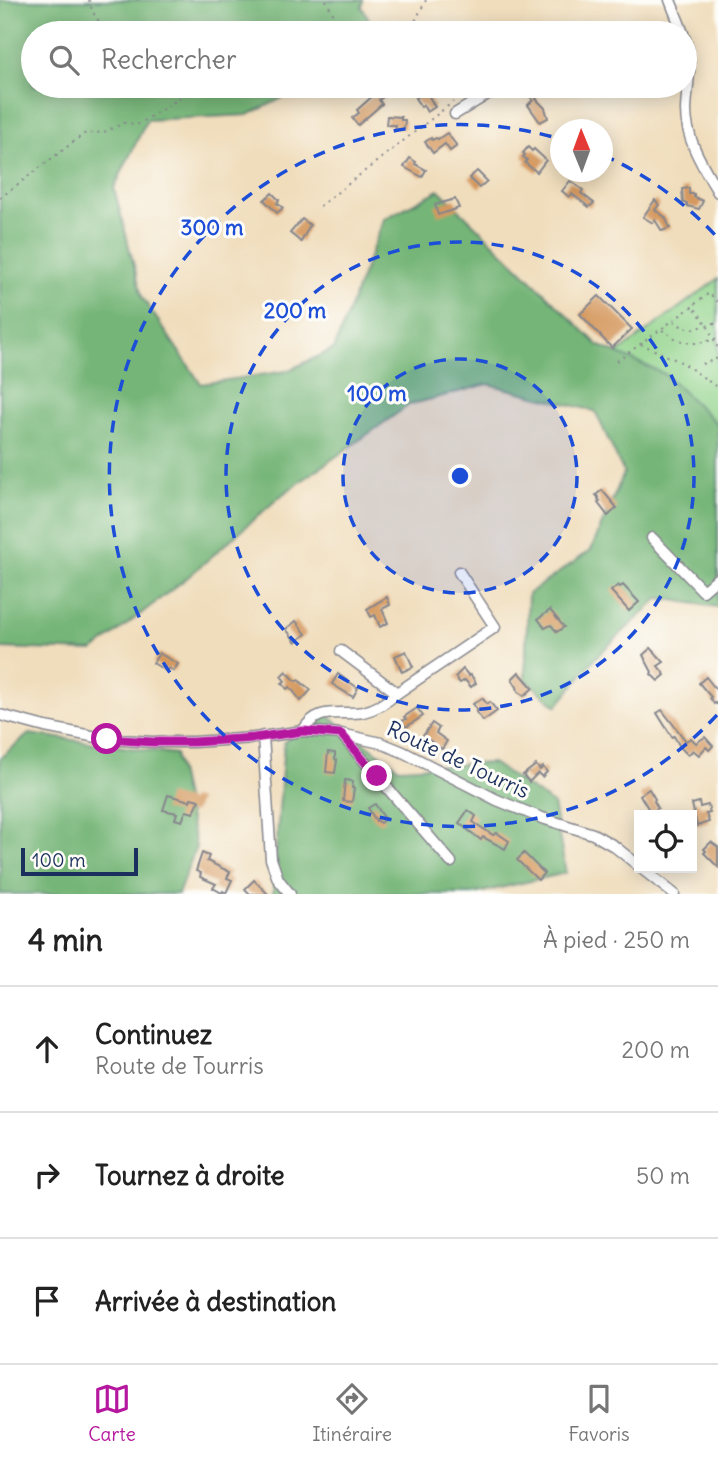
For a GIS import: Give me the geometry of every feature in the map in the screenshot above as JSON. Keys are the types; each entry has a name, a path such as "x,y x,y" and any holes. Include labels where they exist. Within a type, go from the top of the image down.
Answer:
{"street":[{"path":"670,0 678,21"},
{"path":"454,114 481,98"},
{"path":"687,98 687,124 696,155 718,192"},
{"path":"652,538 702,592 718,578"},
{"path":"303,731 307,724 324,714 361,712 376,708 495,626 459,572"},
{"path":"341,651 397,693"},
{"name":"Route de Tourris","path":"0,715 107,739 194,742 303,731 341,734 381,743 497,800 593,834 634,862"},
{"path":"341,734 451,862"},
{"path":"263,736 271,859 278,878 290,894"},
{"name":"Route de Tourris","path":"648,873 674,894"}],"path":[{"path":"89,0 92,14 98,21"},
{"path":"326,0 337,21"},
{"path":"415,21 426,0"},
{"path":"0,198 84,134 104,132 124,123 139,124 179,98"},
{"path":"320,206 453,102"},
{"path":"617,360 709,293 718,302"},
{"path":"693,306 716,339 718,348"},
{"path":"673,320 682,328 718,322"},
{"path":"661,329 689,344 716,339"},
{"path":"641,344 683,363 718,388"},
{"path":"702,364 718,358"}],"green space":[{"path":"0,0 363,0 362,7 370,21 21,21 21,98 283,98 248,115 147,120 114,188 142,297 201,384 287,371 334,349 384,219 439,190 598,345 665,374 718,425 718,607 659,598 595,658 557,706 525,679 528,594 591,550 624,473 595,411 488,384 409,405 283,494 188,577 93,651 0,648"},
{"path":"718,279 718,523 578,382"},
{"path":"323,712 399,768 492,763 553,804 566,873 473,894 273,894 284,742"},
{"path":"29,734 175,754 196,847 178,894 0,894 0,758"}],"building":[{"path":"370,98 382,98 379,100 382,104 358,125 352,118 359,113 357,110"},
{"path":"415,98 430,98 435,107 427,112 423,105 421,107"},
{"path":"531,98 537,98 545,108 548,118 540,122 528,105 533,100"},
{"path":"387,116 405,120 404,129 395,129 396,125 386,125"},
{"path":"447,133 457,146 450,151 445,144 433,153 425,142 431,138 438,139"},
{"path":"528,147 546,160 537,172 525,163 527,160 523,153"},
{"path":"410,158 426,170 422,177 404,167"},
{"path":"477,171 487,181 479,188 469,178"},
{"path":"571,182 594,203 589,207 572,194 569,197 562,191"},
{"path":"689,188 689,194 694,194 694,197 703,201 699,209 683,203 682,189"},
{"path":"272,193 283,208 277,213 264,200"},
{"path":"455,199 459,208 438,215 435,205"},
{"path":"655,200 659,205 655,210 665,217 670,228 662,231 655,220 653,223 643,217"},
{"path":"302,219 310,225 301,242 290,233"},
{"path":"599,296 632,329 612,348 580,314"},
{"path":"602,490 617,508 608,516 598,503 600,501 596,495"},
{"path":"618,585 623,585 639,602 629,611 611,591"},
{"path":"387,597 390,605 382,609 388,623 380,627 375,615 371,617 367,609"},
{"path":"550,610 564,627 557,632 551,625 545,628 538,619"},
{"path":"296,621 306,634 296,642 286,629"},
{"path":"651,648 664,662 658,666 665,675 658,681 651,674 643,655"},
{"path":"406,651 413,667 402,672 395,656"},
{"path":"159,653 178,664 173,671 169,668 166,671 153,663"},
{"path":"463,669 476,683 471,687 465,680 460,683 455,677"},
{"path":"286,671 311,690 301,701 290,687 287,689 282,683 285,681 281,676"},
{"path":"519,672 533,688 524,696 512,679"},
{"path":"338,674 358,688 353,697 332,684"},
{"path":"706,677 718,692 718,705 714,704 699,683"},
{"path":"482,698 487,704 490,702 497,711 483,721 473,704"},
{"path":"417,708 423,716 406,727 402,721 406,719 404,717"},
{"path":"662,710 686,741 691,738 696,743 705,737 713,746 709,750 706,747 699,755 693,750 688,755 674,736 672,737 657,713"},
{"path":"432,723 439,728 436,733 447,741 442,749 423,736"},
{"path":"328,752 335,753 335,773 326,772"},
{"path":"536,765 547,772 542,777 538,773 529,782 523,775"},
{"path":"345,780 353,781 352,802 343,801"},
{"path":"649,789 658,808 649,810 640,795"},
{"path":"168,795 190,801 191,798 199,800 194,813 186,811 182,821 175,819 177,813 163,810"},
{"path":"699,802 700,807 708,805 710,813 706,814 709,822 697,826 697,810 693,810 692,804"},
{"path":"375,804 385,819 380,823 368,808"},
{"path":"468,810 476,816 473,822 493,835 497,833 509,841 505,849 483,837 481,840 459,823"},
{"path":"711,842 718,847 718,867 704,853 704,849"},
{"path":"202,853 209,856 207,861 230,872 227,878 232,880 226,893 213,888 216,884 200,877 201,873 196,871"},
{"path":"524,853 544,873 538,880 517,860"},
{"path":"254,880 268,894 250,894 245,889"}],"route":[{"path":"107,739 194,742 303,731 341,734 377,776"}]}
